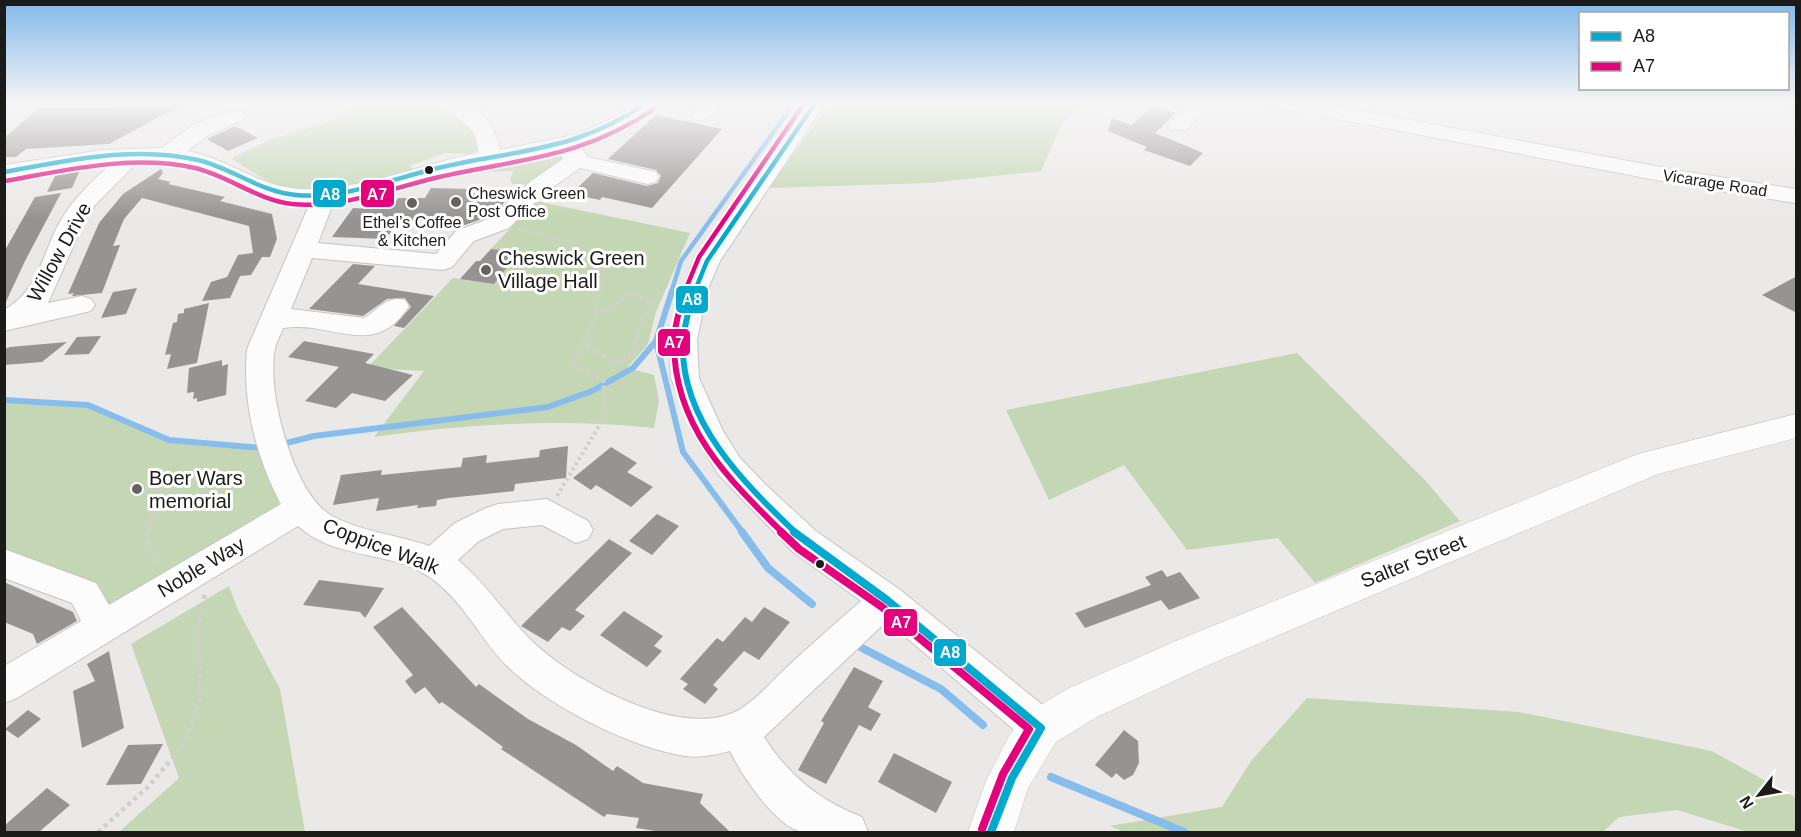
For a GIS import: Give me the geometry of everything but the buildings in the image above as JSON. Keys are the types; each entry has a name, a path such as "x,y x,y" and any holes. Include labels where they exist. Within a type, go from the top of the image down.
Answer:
{"main road":[{"name":"Salter Street","path":"1041,728 1082,703 1192,653 1650,463 1797,426"},
{"path":"991,832 1008,781 1024,751 1041,728"}],"street":[{"path":"167,155 186,141"},
{"path":"487,141 489,158"},
{"path":"301,249 443,262 465,236 500,223 572,152 589,141"},
{"path":"789,141 707,261 694,291 683,340 685,378 709,434 729,465 755,494 805,542 887,600 997,689 1041,728"},
{"name":"Vicarage Road","path":"1487,141 1682,178 1797,196"},
{"path":"4,172 132,156 182,156 222,168 279,193 325,195 489,158 572,152 648,177"},
{"name":"Willow Drive","path":"6,321 28,308 38,298 73,220 87,199 132,156"},
{"name":"Coppice Walk","path":"325,195 261,349 260,388 284,474 300,509 328,530 355,540 393,547 434,562 449,573 475,599 520,653 554,682 633,723 673,736 705,738 756,721 887,600"},
{"name":"Willow Drive","path":"6,321 82,305"},
{"path":"272,321 298,317 368,328 384,318 396,306"},
{"name":"Noble Way","path":"4,686 103,627 189,587 300,509"},
{"path":"434,562 467,532 498,517 547,512 576,530"},
{"path":"4,563 84,593 103,627"},
{"path":"739,728 753,759 771,783 795,805 815,819 847,832"}],"path":[{"path":"232,159 271,141"},
{"path":"311,141 332,143 329,159 335,169 377,185"},
{"path":"500,223 589,251 600,268 602,290 592,323 573,365 604,385 603,421 547,512"},
{"path":"583,341 615,364 625,361 634,354 635,341 652,302 631,292 616,306 600,315 595,314"},
{"path":"98,832 150,786 184,744 201,697 198,633 189,587 146,540 147,530 155,517 151,497 144,490"}],"green space":[{"path":"269,141 479,141 478,150 470,154 447,153 410,165 412,169 326,191 289,189 264,178 232,159"},
{"path":"802,141 1054,141 1041,171 930,183 768,188"},
{"path":"561,151 567,160 528,185 513,184 510,180 513,171 473,172 495,168 499,162"},
{"path":"536,201 690,233 656,312 648,344 627,368 654,375 659,401 654,428 584,423 514,424 374,437 424,371 387,369 370,365 453,278 494,284 518,253 491,249"},
{"path":"1297,353 1423,478 1460,521 1315,583 1278,538 1187,550 1124,465 1049,500 1006,410"},
{"path":"4,400 88,405 169,440 265,448 280,509 108,607 102,590 5,549"},
{"path":"229,586 238,610 280,689 305,832 119,832 179,778 131,644"},
{"path":"1307,698 1519,712 1712,751 1796,798 1796,832 1749,832 1677,810 1619,817 1603,832 1124,832 1110,826 1222,807 1251,761"}],"waterway":[{"path":"671,293 681,261 767,141"},
{"path":"656,341 672,291"},
{"path":"279,445 314,436 548,407 592,391 633,368 656,341"},
{"path":"656,341 683,452 743,533"},
{"path":"4,400 88,405 169,440 263,448"},
{"path":"742,532 768,568 812,604"},
{"path":"862,648 941,689 983,725"},
{"path":"1051,777 1184,832"}],"transit line":[{"name":"A8","path":"4,172 101,156 150,154 198,160 270,190 296,195 315,195 351,191 438,168 548,148 573,141"},
{"name":"A7","path":"5,181 124,163 172,164 207,172 280,202 312,205 349,201 440,177 551,156 598,141"},
{"name":"A7","path":"778,141 699,257 685,288 674,338 676,381 701,439 722,471 749,500 799,549 882,607 1029,729 1003,774 982,829"},
{"name":"A8","path":"789,141 707,261 694,291 683,340 685,378 709,434 729,466 755,494 805,542 887,600 1041,728 1012,778 991,832"}],"place":[{"name":"Cheswick Green Post Office","path":"456,202"},
{"name":"Ethel’s Coffee & Kitchen","path":"412,203"},
{"name":"Cheswick Green Village Hall","path":"486,270"},
{"name":"Boer Wars memorial","path":"137,489"}]}
